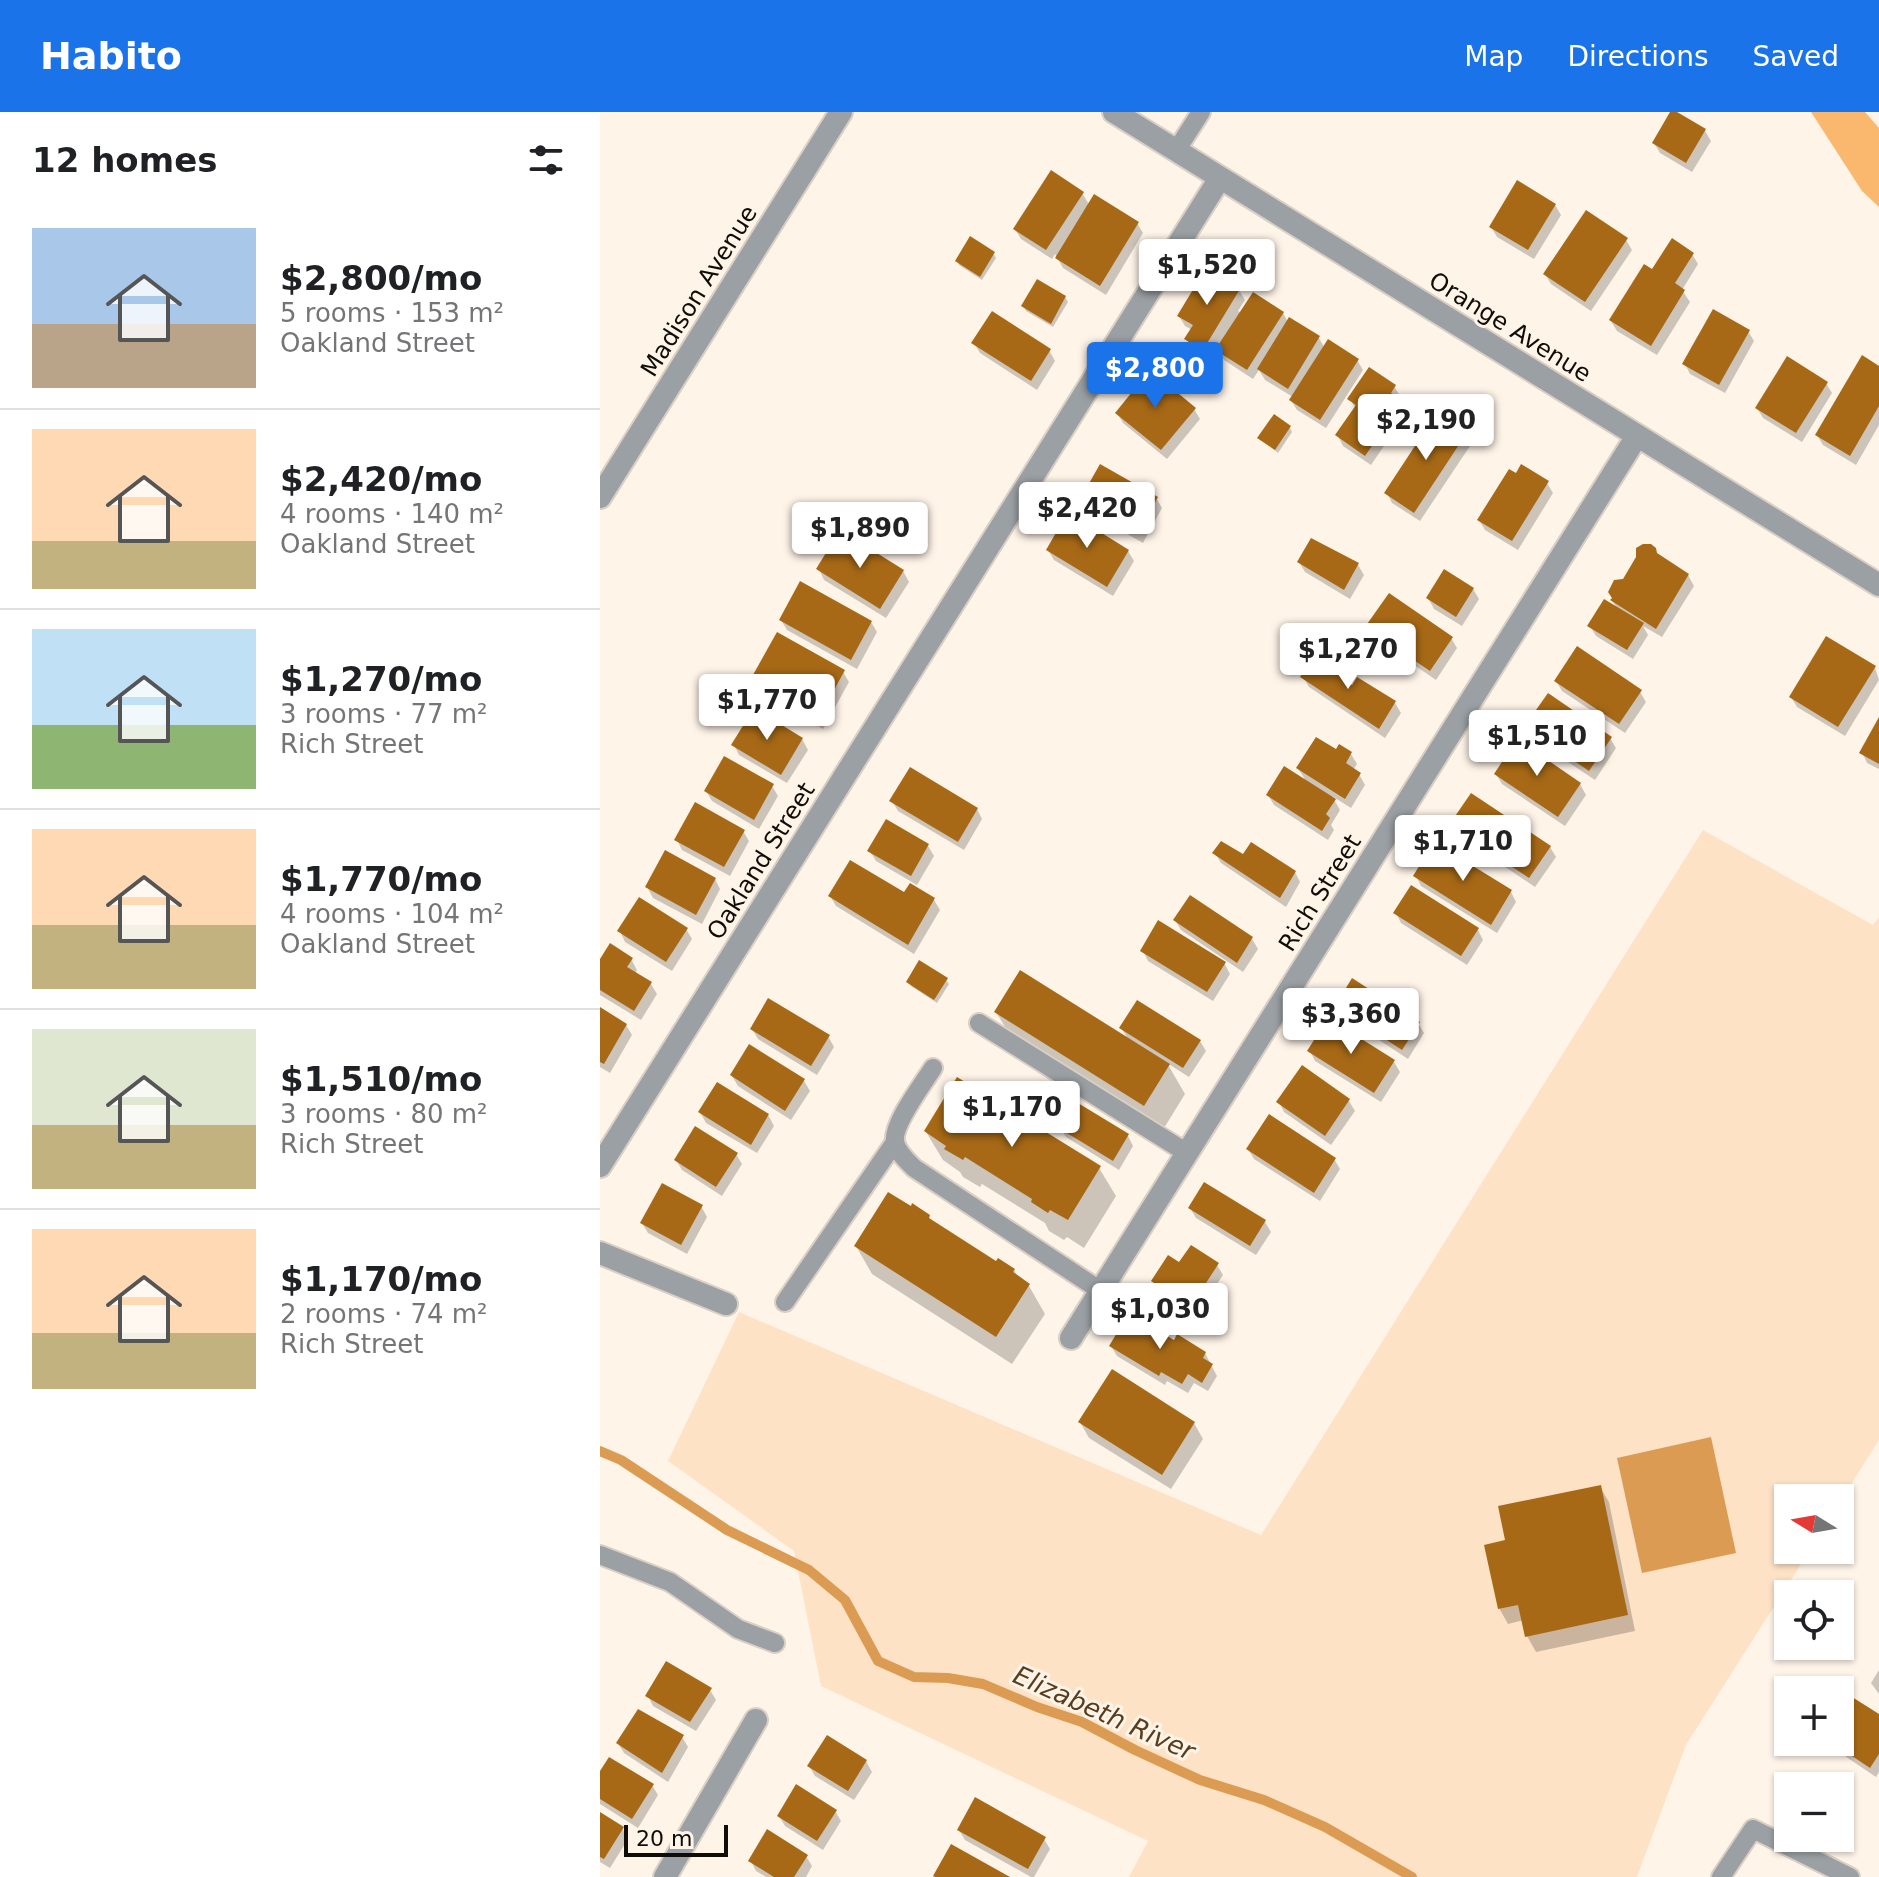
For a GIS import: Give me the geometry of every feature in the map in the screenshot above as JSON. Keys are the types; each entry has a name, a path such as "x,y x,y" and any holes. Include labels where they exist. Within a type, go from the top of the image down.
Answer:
{"street":[{"name":"Madison Avenue","path":"600,497 841,112"},
{"name":"Orange Avenue","path":"1114,112 1879,585"},
{"name":"Oakland Street","path":"600,1166 1220,178"},
{"name":"Rich Street","path":"1071,1338 1637,436"},
{"path":"600,1253 726,1304"},
{"path":"665,1877 756,1720"}],"lane":[{"path":"1176,151 1201,112"},
{"path":"979,1023 1187,1153"},
{"path":"785,1302 895,1142 898,1125 933,1068"},
{"path":"895,1142 914,1168 1101,1291"},
{"path":"600,1556 670,1582 738,1629 775,1643"},
{"path":"1721,1877 1753,1829 1850,1877"}],"shaded area":[{"path":"1811,112 1865,112 1879,128 1879,207 1862,191"},
{"path":"1703,830 1873,925 1879,917 1879,1440 1851,1484 1774,1484 1774,1564 1801,1564 1791,1580 1774,1580 1774,1607 1686,1745 1637,1877 1129,1877 1148,1841 821,1686 794,1551 668,1461 739,1312 1261,1535"},
{"path":"1711,1437 1736,1553 1642,1573 1617,1458"}],"building":[{"path":"1670,112 1677,112 1706,129 1686,163 1652,143"},
{"path":"1051,170 1084,192 1046,250 1013,229"},
{"path":"1517,180 1556,204 1528,250 1489,227"},
{"path":"1094,194 1139,222 1100,286 1055,258"},
{"path":"1586,210 1628,238 1585,302 1543,274"},
{"path":"970,236 995,252 980,277 955,261"},
{"path":"1672,238 1694,253 1675,283 1685,290 1651,346 1609,320 1644,264 1652,269"},
{"path":"1206,268 1240,289 1203,350 1184,339 1193,325 1177,316"},
{"path":"1037,279 1066,296 1051,324 1021,306"},
{"path":"1253,292 1284,312 1247,370 1215,350"},
{"path":"1713,309 1750,330 1719,385 1682,364"},
{"path":"992,311 1051,349 1031,381 971,343"},
{"path":"1289,317 1320,336 1288,389 1257,369"},
{"path":"1328,339 1359,359 1320,420 1289,400"},
{"path":"1168,349 1194,365 1185,381 1159,365"},
{"path":"1862,355 1879,366 1879,406 1850,456 1815,435"},
{"path":"1787,356 1828,382 1796,433 1755,408"},
{"path":"1369,367 1396,385 1391,393 1403,401 1365,456 1335,435 1356,405 1347,399"},
{"path":"1150,370 1196,408 1161,450 1115,413"},
{"path":"1438,411 1468,431 1414,513 1384,493"},
{"path":"1274,414 1291,426 1275,450 1257,438"},
{"path":"1100,464 1158,497 1137,534 1079,501"},
{"path":"1521,464 1549,481 1512,541 1477,520 1509,469 1516,473"},
{"path":"1068,512 1129,550 1107,587 1046,550"},
{"path":"840,530 904,570 880,609 816,569"},
{"path":"1311,538 1359,563 1344,590 1297,562"},
{"path":"1651,544 1657,553 1689,574 1656,629 1610,600 1612,598 1608,592 1614,580 1623,579 1636,557 1636,548"},
{"path":"1444,569 1474,588 1456,617 1426,598"},
{"path":"800,581 872,621 851,660 779,620"},
{"path":"1389,593 1453,637 1430,671 1365,627"},
{"path":"1604,599 1644,623 1627,650 1587,626"},
{"path":"777,632 845,670 817,721 749,682"},
{"path":"1826,636 1876,666 1838,727 1789,697"},
{"path":"1577,646 1642,690 1619,724 1554,681"},
{"path":"1316,652 1343,669 1339,676 1352,685 1357,677 1396,701 1379,729 1300,677"},
{"path":"1548,693 1612,737 1589,771 1524,727"},
{"path":"754,708 803,738 781,775 731,745"},
{"path":"1879,717 1879,764 1859,753"},
{"path":"1316,737 1336,749 1339,744 1352,752 1346,763 1361,773 1345,799 1296,768"},
{"path":"1517,739 1581,783 1558,817 1494,774"},
{"path":"724,756 774,784 754,820 704,791"},
{"path":"1284,766 1336,799 1326,814 1330,818 1322,831 1266,795"},
{"path":"910,767 978,808 958,842 889,801"},
{"path":"1471,793 1551,846 1529,878 1449,825"},
{"path":"695,802 745,830 724,867 674,840"},
{"path":"886,819 929,844 911,876 867,851"},
{"path":"1221,841 1243,854 1251,842 1296,871 1280,898 1212,853"},
{"path":"1434,842 1512,890 1491,925 1413,876"},
{"path":"665,850 716,878 696,915 645,887"},
{"path":"850,860 904,892 910,883 935,898 908,945 828,896"},
{"path":"1411,885 1479,928 1461,956 1393,913"},
{"path":"1190,895 1253,937 1237,963 1173,920"},
{"path":"639,897 688,928 666,962 617,931"},
{"path":"1158,920 1226,962 1207,992 1140,951"},
{"path":"610,943 633,958 627,967 652,982 634,1011 600,990 600,959"},
{"path":"919,960 948,978 934,1000 906,982"},
{"path":"1020,970 1170,1064 1144,1106 994,1012"},
{"path":"1352,978 1420,1022 1402,1050 1335,1006"},
{"path":"768,998 830,1035 811,1066 750,1029"},
{"path":"1137,1000 1201,1040 1183,1068 1119,1028"},
{"path":"600,1007 627,1024 604,1064 600,1062"},
{"path":"1328,1018 1395,1060 1374,1093 1307,1051"},
{"path":"749,1044 805,1079 785,1111 730,1075"},
{"path":"1302,1065 1350,1099 1325,1136 1276,1102"},
{"path":"957,1077 1101,1166 1068,1220 1050,1210 1048,1213 1031,1202 1032,1199 965,1157 963,1160 944,1149 946,1146 924,1131"},
{"path":"717,1082 769,1114 751,1145 698,1112"},
{"path":"1073,1100 1129,1134 1113,1161 1057,1127"},
{"path":"1269,1114 1336,1158 1314,1193 1246,1149"},
{"path":"695,1126 738,1153 716,1187 674,1160"},
{"path":"1204,1182 1266,1220 1250,1246 1188,1208"},
{"path":"662,1183 703,1205 681,1245 640,1223"},
{"path":"888,1192 911,1206 912,1203 930,1215 929,1218 996,1261 998,1258 1015,1269 1013,1272 1030,1284 996,1337 854,1246"},
{"path":"1191,1245 1219,1263 1206,1283 1215,1289 1200,1313 1151,1281 1168,1255 1179,1262"},
{"path":"1129,1313 1174,1340 1177,1334 1206,1352 1203,1358 1213,1364 1202,1383 1188,1374 1182,1384 1161,1372 1159,1376 1109,1346"},
{"path":"1112,1369 1195,1422 1162,1475 1078,1422"},
{"path":"1601,1485 1628,1615 1525,1637 1518,1605 1498,1609 1484,1545 1505,1540 1498,1506"},
{"path":"666,1661 712,1688 690,1722 645,1696"},
{"path":"1854,1698 1879,1714 1879,1754 1870,1768 1852,1756"},
{"path":"638,1709 684,1735 662,1773 616,1743"},
{"path":"827,1735 867,1760 848,1791 807,1766"},
{"path":"609,1757 654,1784 632,1819 600,1799 600,1771"},
{"path":"796,1784 837,1810 817,1841 777,1816"},
{"path":"975,1797 1046,1837 1028,1869 957,1830"},
{"path":"600,1812 624,1827 604,1859 600,1857"},
{"path":"767,1829 808,1855 794,1877 774,1877 748,1861"},
{"path":"951,1844 1010,1877 933,1876"}],"waterway":[{"name":"Elizabeth River","path":"600,1451 621,1460 727,1530 809,1570 845,1600 878,1661 914,1677 948,1678 983,1684 1082,1722 1200,1780 1264,1800 1325,1827 1412,1877"}]}
